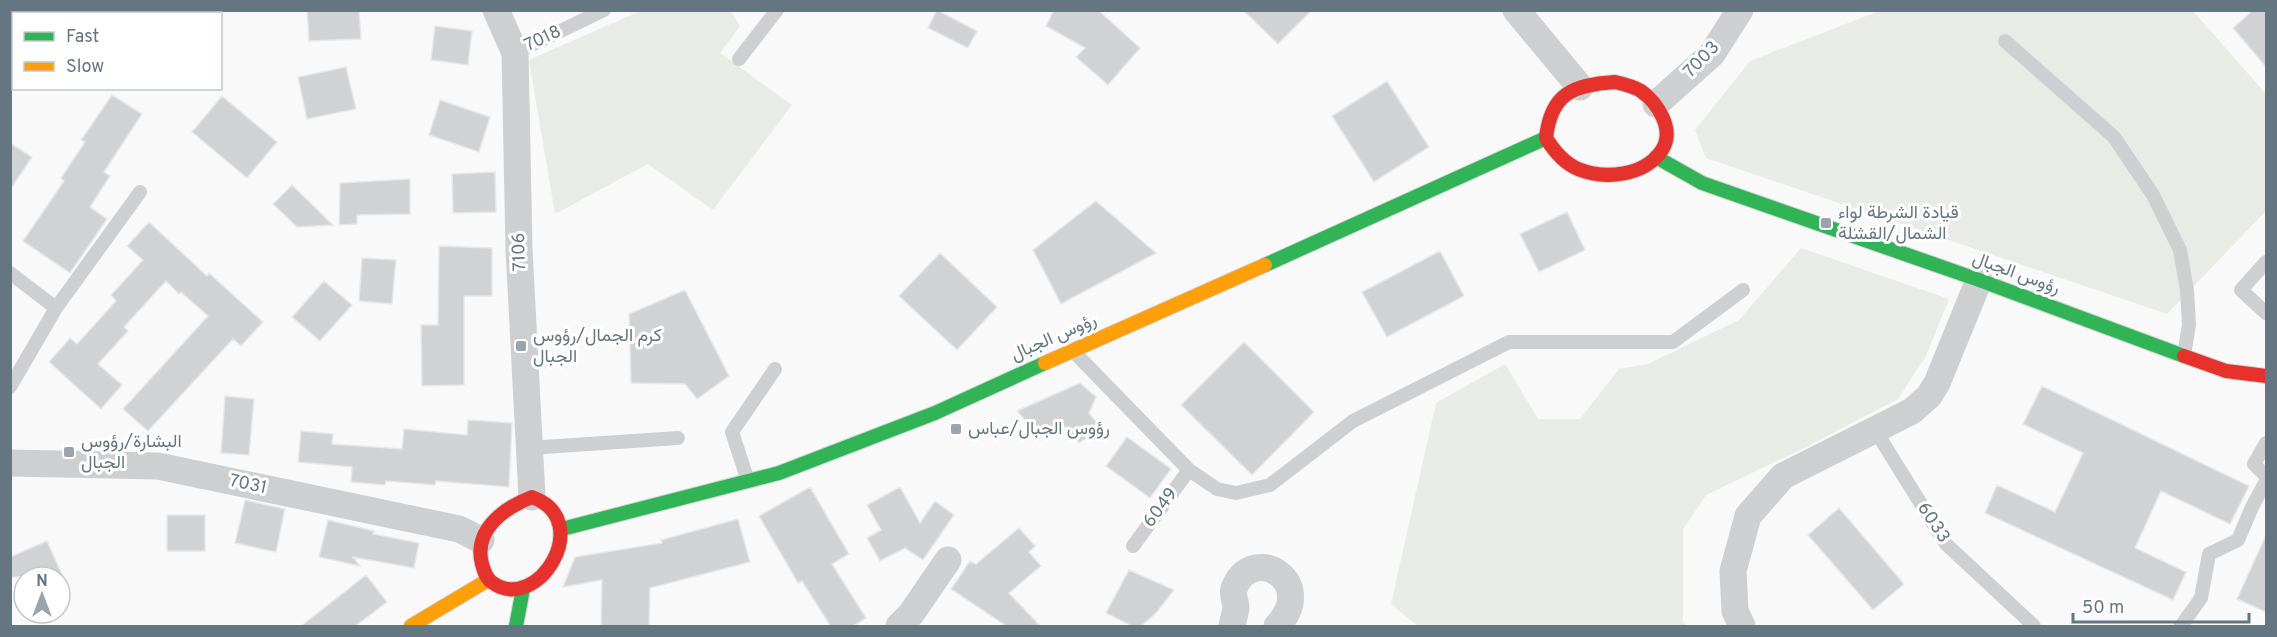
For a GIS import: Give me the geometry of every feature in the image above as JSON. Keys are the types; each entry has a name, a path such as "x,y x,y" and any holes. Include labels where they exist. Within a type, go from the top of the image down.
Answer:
{"street":[{"name":"7106","path":"496,10 515,53 519,249 532,498"},
{"path":"1516,10 1580,87"},
{"name":"7003","path":"1656,104 1712,54 1740,10"},
{"path":"1615,82 1638,90 1656,104 1668,126 1665,143 1656,157 1644,167 1622,176 1602,177 1579,171 1560,157 1546,138 1550,114 1560,99 1592,83 1615,82"},
{"name":"رؤوس الجبال","path":"561,529 779,473 935,413 1546,138"},
{"name":"رؤوس الجبال","path":"1656,157 1702,183 2226,370 2266,376"},
{"path":"1742,627 1735,611 1733,571 1748,516 1783,476 1912,411 1929,396 1937,383 1979,280"},
{"name":"7031","path":"10,463 158,466 459,529 481,540"},
{"path":"532,498 548,503 558,518 561,529 557,555 537,581 523,589 512,591 499,589 488,580 480,554 481,540 500,514 520,501 532,498"},
{"path":"899,627 911,614 948,560"},
{"path":"1232,627 1236,608 1233,589 1243,572 1256,567 1269,568 1286,579 1292,594 1288,615 1277,627"},
{"path":"411,627 488,580"},
{"path":"516,627 523,589"}],"lane":[{"name":"7018","path":"515,53 604,10"},
{"path":"739,59 777,10"},
{"path":"2005,41 2114,137 2153,195 2180,250 2187,290 2188,325 2184,355"},
{"path":"10,387 56,308 140,192"},
{"path":"2266,262 2241,290 2266,313"},
{"path":"10,273 56,308"},
{"path":"1071,350 1190,470 1217,489 1236,493 1270,485 1353,421 1509,342 1673,342 1743,290"},
{"path":"748,481 732,432 775,369"},
{"name":"6033","path":"1875,430 1946,544 2034,627"},
{"path":"529,448 678,438"},
{"path":"2266,443 2254,464 2266,476"},
{"name":"6049","path":"1133,546 1190,470"},
{"path":"2181,626 2201,598 2209,554 2238,540 2266,481"}],"shaded area":[{"path":"640,11 731,11 740,26 720,53 792,105 713,210 648,164 555,214 529,60"},
{"path":"1879,11 2193,11 2266,94 2266,211 2167,314 1706,158 1695,130 1750,61"},
{"path":"1801,248 1949,299 1926,356 1898,399 1706,495 1683,529 1683,621 1686,626 1418,626 1391,604 1436,403 1505,364 1538,419 1580,419 1619,369 1648,364 1739,320"}],"building":[{"path":"307,10 359,10 361,39 309,41"},
{"path":"937,10 977,31 968,48 928,28"},
{"path":"1054,10 1098,10 1140,48 1108,85 1076,57 1085,48 1046,26"},
{"path":"1243,10 1312,10 1278,44"},
{"path":"2253,10 2266,10 2266,67 2233,28"},
{"path":"435,26 472,31 468,65 431,60"},
{"path":"346,67 356,109 307,119 298,77"},
{"path":"1387,81 1429,147 1374,182 1332,116"},
{"path":"112,95 142,114 104,172 110,176 90,207 107,219 70,273 23,241 64,181 61,178 85,142 81,140"},
{"path":"222,96 277,142 247,178 192,132"},
{"path":"440,100 490,117 479,152 429,135"},
{"path":"10,143 32,157 10,190"},
{"path":"495,172 496,212 453,213 452,174"},
{"path":"410,179 410,214 357,215 357,224 339,225 340,183"},
{"path":"292,185 333,225 297,227 273,204"},
{"path":"1096,201 1156,253 1061,304 1033,250"},
{"path":"1567,212 1585,250 1539,272 1520,234"},
{"path":"149,222 207,276 209,273 263,322 241,346 233,339 148,431 123,409 208,316 166,281 124,327 128,331 98,364 122,385 101,409 49,362 70,338 77,344 116,301 111,295 143,260 127,246"},
{"path":"439,246 492,248 492,296 464,296 464,385 422,386 421,325 438,325"},
{"path":"1440,251 1464,296 1387,337 1362,292"},
{"path":"940,253 997,307 957,350 899,296"},
{"path":"362,258 396,260 392,304 359,301"},
{"path":"324,281 352,305 320,341 292,317"},
{"path":"685,290 729,376 697,399 685,384 631,383 629,314"},
{"path":"1244,342 1314,412 1252,475 1181,405"},
{"path":"1080,383 1096,397 1089,413 1101,428 1079,443 1062,424 1041,438 1017,411"},
{"path":"2042,386 2249,486 2230,524 2161,491 2135,548 2186,572 2173,600 1985,513 1997,485 2055,512 2083,453 2023,424"},
{"path":"225,396 254,399 249,455 221,453"},
{"path":"468,420 512,423 509,487 436,481 435,485 386,481 385,485 351,482 352,467 298,462 301,431 333,434 332,444 402,449 404,429 467,435"},
{"path":"1127,437 1171,469 1150,498 1106,466"},
{"path":"810,487 849,554 832,564 866,618 852,627 831,627 802,581 798,583 759,516"},
{"path":"900,487 920,523 935,501 954,515 923,560 905,548 880,561 867,538 881,530 867,505"},
{"path":"245,500 285,509 276,552 235,543"},
{"path":"1839,508 1904,584 1873,610 1808,535"},
{"path":"167,515 205,515 205,551 167,551"},
{"path":"738,519 750,562 650,588 649,627 601,627 602,580 563,587 575,557 662,543 661,540"},
{"path":"328,520 374,531 373,534 419,543 414,568 353,557 360,566 319,557"},
{"path":"1019,528 1035,546 1029,552 1041,566 1009,593 1041,627 1008,627 951,589 970,561 976,564"},
{"path":"2266,535 2266,612 2237,599"},
{"path":"47,541 58,565 12,565 12,577 10,577 10,557"},
{"path":"1129,570 1174,590 1156,613 1140,627 1134,627 1106,613"},
{"path":"366,575 387,602 354,627 300,627"}],"traffic: fast":[{"path":"1265,265 1546,138"},
{"path":"1656,157 1702,183 1979,280 2184,356"},
{"path":"562,529 779,473 935,413 1045,363"},
{"path":"516,626 523,589"}],"traffic: slow":[{"path":"1045,363 1265,265"},
{"path":"411,626 488,580"}],"traffic: jam":[{"path":"1615,82 1638,89 1653,102 1666,126 1666,142 1655,159 1635,170 1612,175 1578,169 1560,156 1546,138 1553,111 1559,101 1576,89 1615,82"},
{"path":"2184,356 2226,371 2266,376"},
{"path":"532,497 551,509 559,524 560,542 553,560 542,575 527,586 510,589 493,583 487,577 480,552 482,541 486,531 502,514 532,497"}],"place":[{"name":"قيادة الشرطة لواء الشمال/القشلة","path":"1826,223"},
{"name":"كرم الجمال/رؤوس الجبال","path":"521,346"},
{"name":"رؤوس الجبال/عباس","path":"956,429"},
{"name":"البشارة/رؤوس الجبال","path":"69,452"}]}
